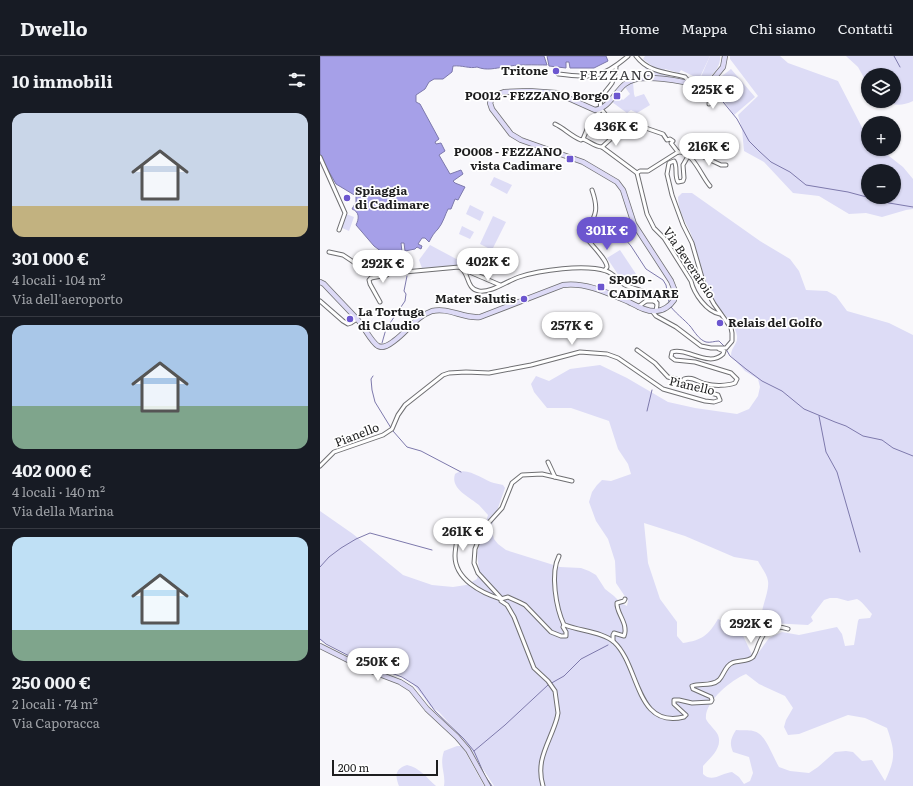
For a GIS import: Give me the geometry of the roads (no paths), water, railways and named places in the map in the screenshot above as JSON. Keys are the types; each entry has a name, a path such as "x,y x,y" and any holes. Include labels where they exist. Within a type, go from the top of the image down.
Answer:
{"main road":[{"path":"320,282 324,284 357,319 376,344 381,347 388,346 419,318 433,311 449,311 466,317 480,317 563,285 577,285 600,290 638,307 654,311 669,306 675,297 673,286 634,224 623,190 617,182 583,162 520,140 511,134 492,109 490,103 493,96 504,92 529,91 557,93 595,110 601,109 625,84 633,80 664,79 691,84 705,84 718,74 723,66 725,56"},
{"path":"320,646 366,669 400,682 411,689 427,709 457,736 468,750 488,786"}],"street":[{"path":"558,74 586,77 596,76 616,67 628,56"},
{"path":"636,56 651,69 685,77 691,84"},
{"path":"639,60 643,56"},
{"path":"616,67 612,83 604,92 600,105 601,109 619,133"},
{"path":"584,139 588,127 601,109"},
{"path":"555,124 581,140 584,139 599,147 602,147 638,173 640,171 648,171 678,152 683,152 688,155 697,166 705,181 710,186"},
{"path":"602,147 615,135 630,131 637,125 663,134 668,140 670,139 672,141 671,143 678,152"},
{"path":"465,270 468,281 474,290 487,292 524,276 562,269 590,268 605,270 612,274 622,284 654,296 657,303 654,311 656,316 676,327 701,346 719,349 728,347 732,338 731,328 705,288 692,243 677,212 667,174 669,163 672,161 675,162 676,180 678,182 682,182 684,178 683,165 691,151 720,165 726,165"},
{"path":"320,157 345,213 339,230"},
{"name":"Via Beveratoio","path":"638,173 647,214 654,228 664,238 703,302 714,312 721,314"},
{"path":"592,190 596,204 593,220 585,236 597,252 605,259 607,267 605,270"},
{"path":"329,252 343,255 366,271 391,274"},
{"path":"371,278 455,266 461,267 501,286"},
{"path":"371,271 368,274 368,277 371,278"},
{"path":"371,278 369,280 370,284 380,302"},
{"path":"646,301 648,294"},
{"path":"320,300 345,322 351,323 357,319"},
{"path":"638,307 646,301 653,300 657,303"},
{"name":"Pianello","path":"320,466 334,452 389,432 405,405 436,380 449,373 489,373 531,365 574,353 588,352 607,354 618,358 663,389 705,401 714,402 720,400 718,395 687,386 684,384 684,379 690,378 706,384 726,385 735,383 738,379 731,373 695,362 675,360 671,357 672,352 677,351 696,357 719,358 724,351 719,349"},
{"path":"637,350 655,363 668,376 683,381"},
{"path":"548,462 555,477"},
{"path":"543,786 540,772 543,752 558,718 555,691 548,681 534,668 514,617 507,605 501,601 501,598 478,573 474,563 476,549 483,529 502,508 512,484 522,475 542,474 572,481"},
{"path":"460,522 455,557 458,570 470,583 501,598 508,597 525,605 546,628 561,636 566,636 566,632 562,627 564,625 559,612 555,582 555,567 559,556"},
{"path":"613,641 614,633 622,636 624,635 623,621 617,603 624,601 625,599"},
{"path":"564,625 606,637 613,641 624,654 639,691 650,708 658,715 672,719 684,717 686,715 674,704 674,700 692,704 711,702 711,697 693,689 692,686 713,684 718,680 728,665 754,656 758,644 766,631 770,628 779,626 788,629"}],"waterway":[{"path":"894,56 900,67"},
{"path":"710,86 737,119 749,141 771,162 790,172 806,185 848,192 889,203 913,207"},
{"path":"594,220 605,223 625,239 646,269 663,280 666,285 669,302"},
{"path":"382,343 386,329 405,301 406,294 404,291 407,276"},
{"path":"671,307 702,340 706,342 719,341 724,346"},
{"path":"726,349 730,356 746,369 762,381 782,391 804,409 846,426 863,436 882,440 893,448 913,456"},
{"path":"373,376 371,379 375,402 391,428"},
{"path":"647,411 652,390"},
{"path":"819,416 826,452 837,472 860,552"},
{"path":"393,431 407,447 421,451 461,472"},
{"path":"320,567 329,557 341,548 370,533 432,550"},
{"path":"320,639 326,644 359,661 402,677 418,687 435,711 464,739 474,751 485,776 492,786"},
{"path":"474,751 505,725 548,685 564,676 581,659 608,645"}],"place":[{"name":"Tritone","path":"556,71"},
{"name":"PO012 - FEZZANO Borgo","path":"617,96"},
{"name":"PO008 - FEZZANO vista Cadimare","path":"570,159"},
{"name":"Spiaggia di Cadimare","path":"347,198"},
{"name":"SP050 - CADIMARE","path":"601,287"},
{"name":"Mater Salutis","path":"524,299"},
{"name":"La Tortuga di Claudio","path":"350,319"},
{"name":"Relais del Golfo","path":"720,323"}],"district":[{"name":"FEZZANO","path":"617,75"}]}
